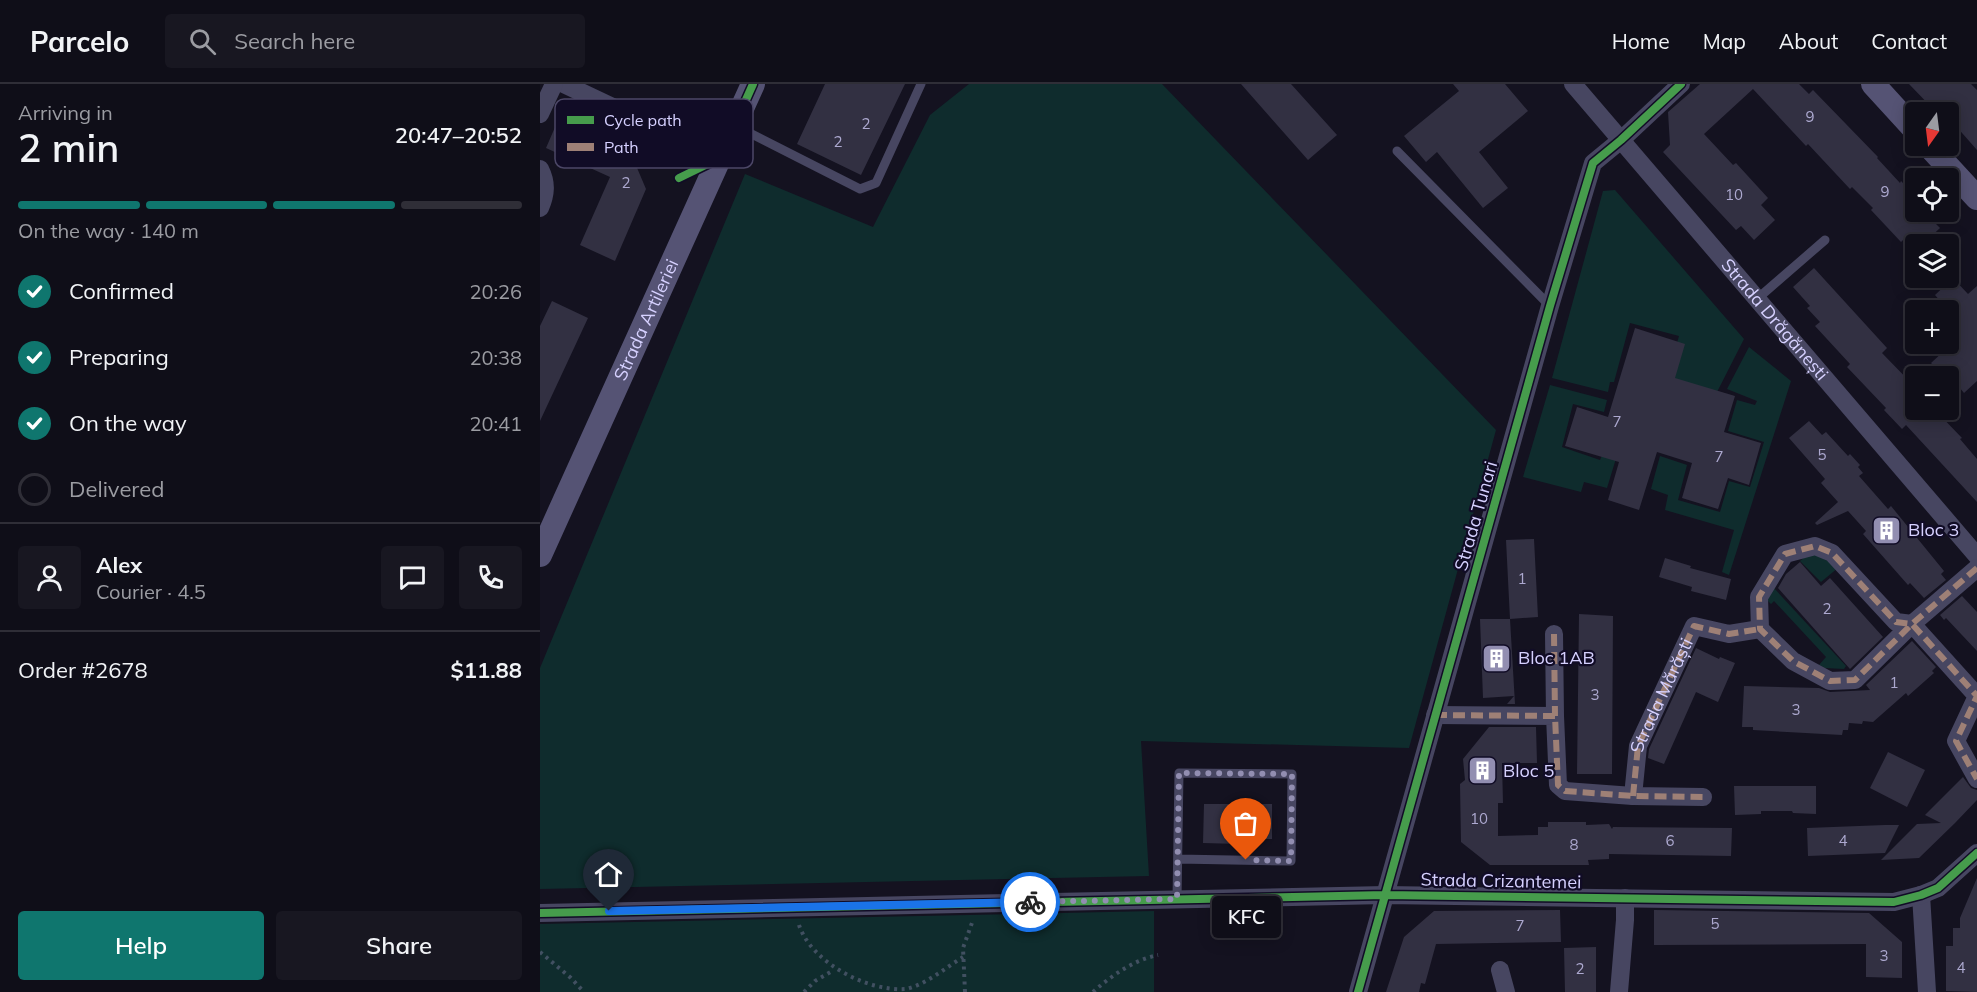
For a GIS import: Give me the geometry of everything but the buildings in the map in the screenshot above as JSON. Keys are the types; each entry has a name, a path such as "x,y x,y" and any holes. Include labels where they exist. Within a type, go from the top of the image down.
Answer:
{"main road":[{"name":"Strada Artileriei","path":"746,99 753,84"},
{"path":"1873,84 1905,119"},
{"path":"1938,156 1977,198"},
{"name":"Strada Artileriei","path":"540,555 715,168"}],"street":[{"path":"540,114 554,84"},
{"path":"564,84 596,99"},
{"name":"Strada Drăgănești","path":"1573,84 1977,556"},
{"name":"Strada Tunari","path":"1358,992 1550,306 1593,163 1681,84"},
{"path":"540,170 544,177 545,190 540,208"},
{"path":"1977,568 1912,624 1855,680 1830,681 1792,661 1760,629 1759,597 1785,554 1815,546 1832,554 1896,622 1912,624 1977,696 1956,741 1977,779"},
{"name":"Strada Mărăști","path":"1633,796 1638,746 1695,626 1729,633 1760,629"},
{"path":"1554,634 1558,785 1565,791 1633,796 1703,797"},
{"path":"1435,715 1555,716"},
{"name":"Strada Crizantemei","path":"540,912 1385,895 1894,902 1922,895 1938,888 1977,853"},
{"path":"1922,895 1927,992"},
{"path":"1619,992 1625,898"},
{"path":"1500,969 1506,992"}],"lane":[{"path":"753,134 860,189 876,183 921,84"},
{"path":"1397,151 1550,306"},
{"path":"1757,299 1825,240"},
{"path":"1177,899 1179,773 1292,774 1291,861 1178,859"}],"path":[{"path":"965,992 963,948 980,904"},
{"path":"793,907 801,933 811,947 835,969 861,985 877,990 908,989 963,957"},
{"path":"540,952 584,992"},
{"path":"1093,992 1108,979 1143,958 1158,955"},
{"path":"804,992 815,981 835,969"}],"green space":[{"path":"969,84 1162,84 1496,430 1409,748 1141,741 1149,876 540,889 540,668 745,174 873,227 930,115"},
{"path":"1615,190 1744,339 1716,394 1653,428 1679,336 1630,323 1614,382 1610,382 1608,392 1552,378 1603,191"},
{"path":"1749,347 1791,381 1729,575 1722,572 1734,530 1665,510 1668,495 1651,489 1660,456 1687,465 1678,500 1720,512 1729,481 1750,487 1764,442 1728,431 1737,400 1755,405 1757,401 1727,389"},
{"path":"1550,385 1607,400 1604,412 1573,404 1562,447 1600,460 1605,448 1618,452 1607,488 1584,482 1581,492 1523,477"},
{"path":"1809,553 1839,567 1821,582 1800,561"},
{"path":"1773,587 1846,666 1844,669 1825,668 1819,665 1826,657 1774,601 1771,604 1763,596"},
{"path":"1154,911 1154,992 540,992 540,924"}],"marked path":[{"path":"1977,568 1912,624 1855,680 1830,681 1793,661 1760,629 1759,597 1785,554 1815,546 1832,553 1896,622 1912,624 1977,696 1956,741 1977,779"},
{"path":"1633,796 1638,746 1694,626 1729,634 1760,629"},
{"path":"1554,634 1555,716"},
{"path":"1435,715 1555,716 1558,785 1565,791 1633,796 1703,797"}],"cycle path":[{"path":"746,99 753,84"},
{"path":"1358,992 1550,306 1593,163 1681,84"},
{"path":"679,178 700,168"},
{"path":"540,913 1385,895 1894,902 1938,888 1977,853"}],"way so far":[{"path":"1030,902 1177,899 1179,773 1292,774 1291,861 1246,860"}],"place":[{"name":"Bloc 3","path":"1887,530"},
{"name":"Bloc 1AB","path":"1497,658"},
{"name":"Bloc 5","path":"1482,771"},
{"name":"KFC","path":"1246,860"}],"route":[{"path":"609,911 1030,902"}]}
